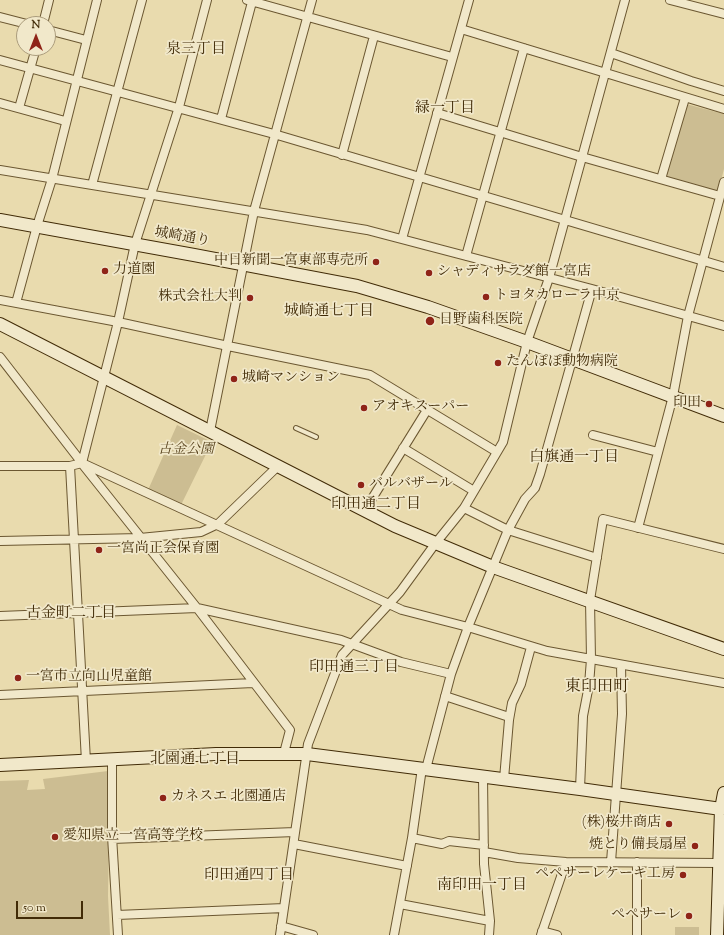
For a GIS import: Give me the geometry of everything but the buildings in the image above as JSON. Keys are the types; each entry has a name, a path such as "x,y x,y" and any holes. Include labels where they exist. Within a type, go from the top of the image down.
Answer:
{"street":[{"path":"45,16 49,0"},
{"path":"16,303 36,226 52,179 75,80 96,0"},
{"path":"92,185 142,0"},
{"path":"82,463 118,322 135,244 179,107 207,0"},
{"path":"210,431 254,211 312,0"},
{"path":"402,239 469,0"},
{"path":"280,935 308,744 342,655 400,592 435,544 464,508 503,442 527,342 549,278 625,0"},
{"path":"670,0 724,14"},
{"path":"221,119 249,1 452,57"},
{"path":"0,17 16,21"},
{"path":"461,29 724,109"},
{"path":"56,32 86,40"},
{"path":"342,155 374,36"},
{"path":"466,256 484,196 524,48"},
{"path":"611,53 724,91"},
{"path":"19,108 33,56"},
{"path":"0,60 179,107 274,134 724,267"},
{"path":"661,179 685,98"},
{"path":"0,103 65,121"},
{"path":"437,113 582,157 720,196"},
{"path":"0,170 367,230 592,288 724,326"},
{"path":"638,528 673,396 688,316 724,182"},
{"name":"城崎通り","path":"0,220 357,286 428,307 527,342 724,416"},
{"path":"394,935 424,768 451,674 468,627 508,530 525,500 534,488 554,427 592,288"},
{"path":"0,300 118,322 370,375 497,452"},
{"path":"0,324 104,376 277,467 435,544 493,567 590,600 724,649"},
{"path":"0,357 140,538 197,608 290,730 284,753"},
{"path":"365,510 427,410"},
{"path":"593,435 658,452"},
{"path":"403,448 474,491"},
{"path":"0,466 70,466 82,463 218,524 311,569 402,610 468,627 531,647 724,683"},
{"path":"70,466 86,761"},
{"path":"0,541 74,538 140,538 201,532 218,524 277,467"},
{"path":"464,508 508,530 597,558"},
{"path":"580,789 584,716 591,659 590,600 603,519 724,549"},
{"path":"0,616 197,608 254,620 351,645 401,662 451,674"},
{"path":"504,779 509,717 512,703 521,684 531,647"},
{"path":"611,862 622,714 621,665"},
{"path":"0,695 253,682"},
{"path":"445,696 509,717"},
{"path":"0,765 284,753 307,754 580,789 723,810"},
{"path":"112,760 112,839 118,935"},
{"path":"483,776 484,848 490,921 489,935"},
{"path":"717,935 719,864 724,793"},
{"path":"112,839 295,832"},
{"path":"412,838 442,844 449,841 484,848 518,858 566,862 719,864"},
{"path":"294,844 407,866"},
{"path":"557,935 541,933 566,862"},
{"path":"637,862 637,935"},
{"path":"400,904 490,921"},
{"path":"117,915 284,908"},
{"path":"281,926 313,935"}],"lane":[{"path":"296,428 316,437"}],"green space":[{"path":"686,104 724,114 724,169 718,192 666,176"},
{"name":"古金公園","path":"177,425 212,442 181,505 148,490"},
{"name":"愛知県立一宮高等学校","path":"108,771 110,773 108,896 110,935 0,935 0,781 29,780 27,790 45,789 43,779"},
{"path":"675,927 699,927 699,935 675,935"}],"place":[{"name":"中日新聞一宮東部専売所","path":"376,262"},
{"name":"力道園","path":"105,271"},
{"name":"シャディサラダ館一宮店","path":"429,273"},
{"name":"トヨタカローラ中京","path":"486,297"},
{"name":"株式会社大判","path":"250,298"},
{"name":"日野歯科医院","path":"430,321"},
{"name":"たんぽぽ動物病院","path":"498,363"},
{"name":"城崎マンション","path":"234,379"},
{"name":"印田","path":"709,404"},
{"name":"アオキスーパー","path":"364,408"},
{"name":"バルバザール","path":"361,485"},
{"name":"一宮尚正会保育園","path":"99,550"},
{"name":"一宮市立向山児童館","path":"18,678"},
{"name":"カネスエ 北園通店","path":"163,798"},
{"name":"(株)桜井商店","path":"669,824"},
{"name":"愛知県立一宮高等学校","path":"55,837"},
{"name":"焼とり備長扇屋","path":"695,846"},
{"name":"ペペサーレケーキ工房","path":"683,875"},
{"name":"ぺぺサーレ","path":"689,916"}],"district":[{"name":"泉三丁目","path":"196,50"},
{"name":"緑一丁目","path":"445,109"},
{"name":"城崎通七丁目","path":"329,312"},
{"name":"白旗通一丁目","path":"574,458"},
{"name":"印田通二丁目","path":"376,505"},
{"name":"古金町二丁目","path":"71,614"},
{"name":"印田通三丁目","path":"354,668"},
{"name":"東印田町","path":"597,688"},
{"name":"北園通七丁目","path":"195,760"},
{"name":"印田通四丁目","path":"249,876"},
{"name":"南印田一丁目","path":"482,886"}]}
